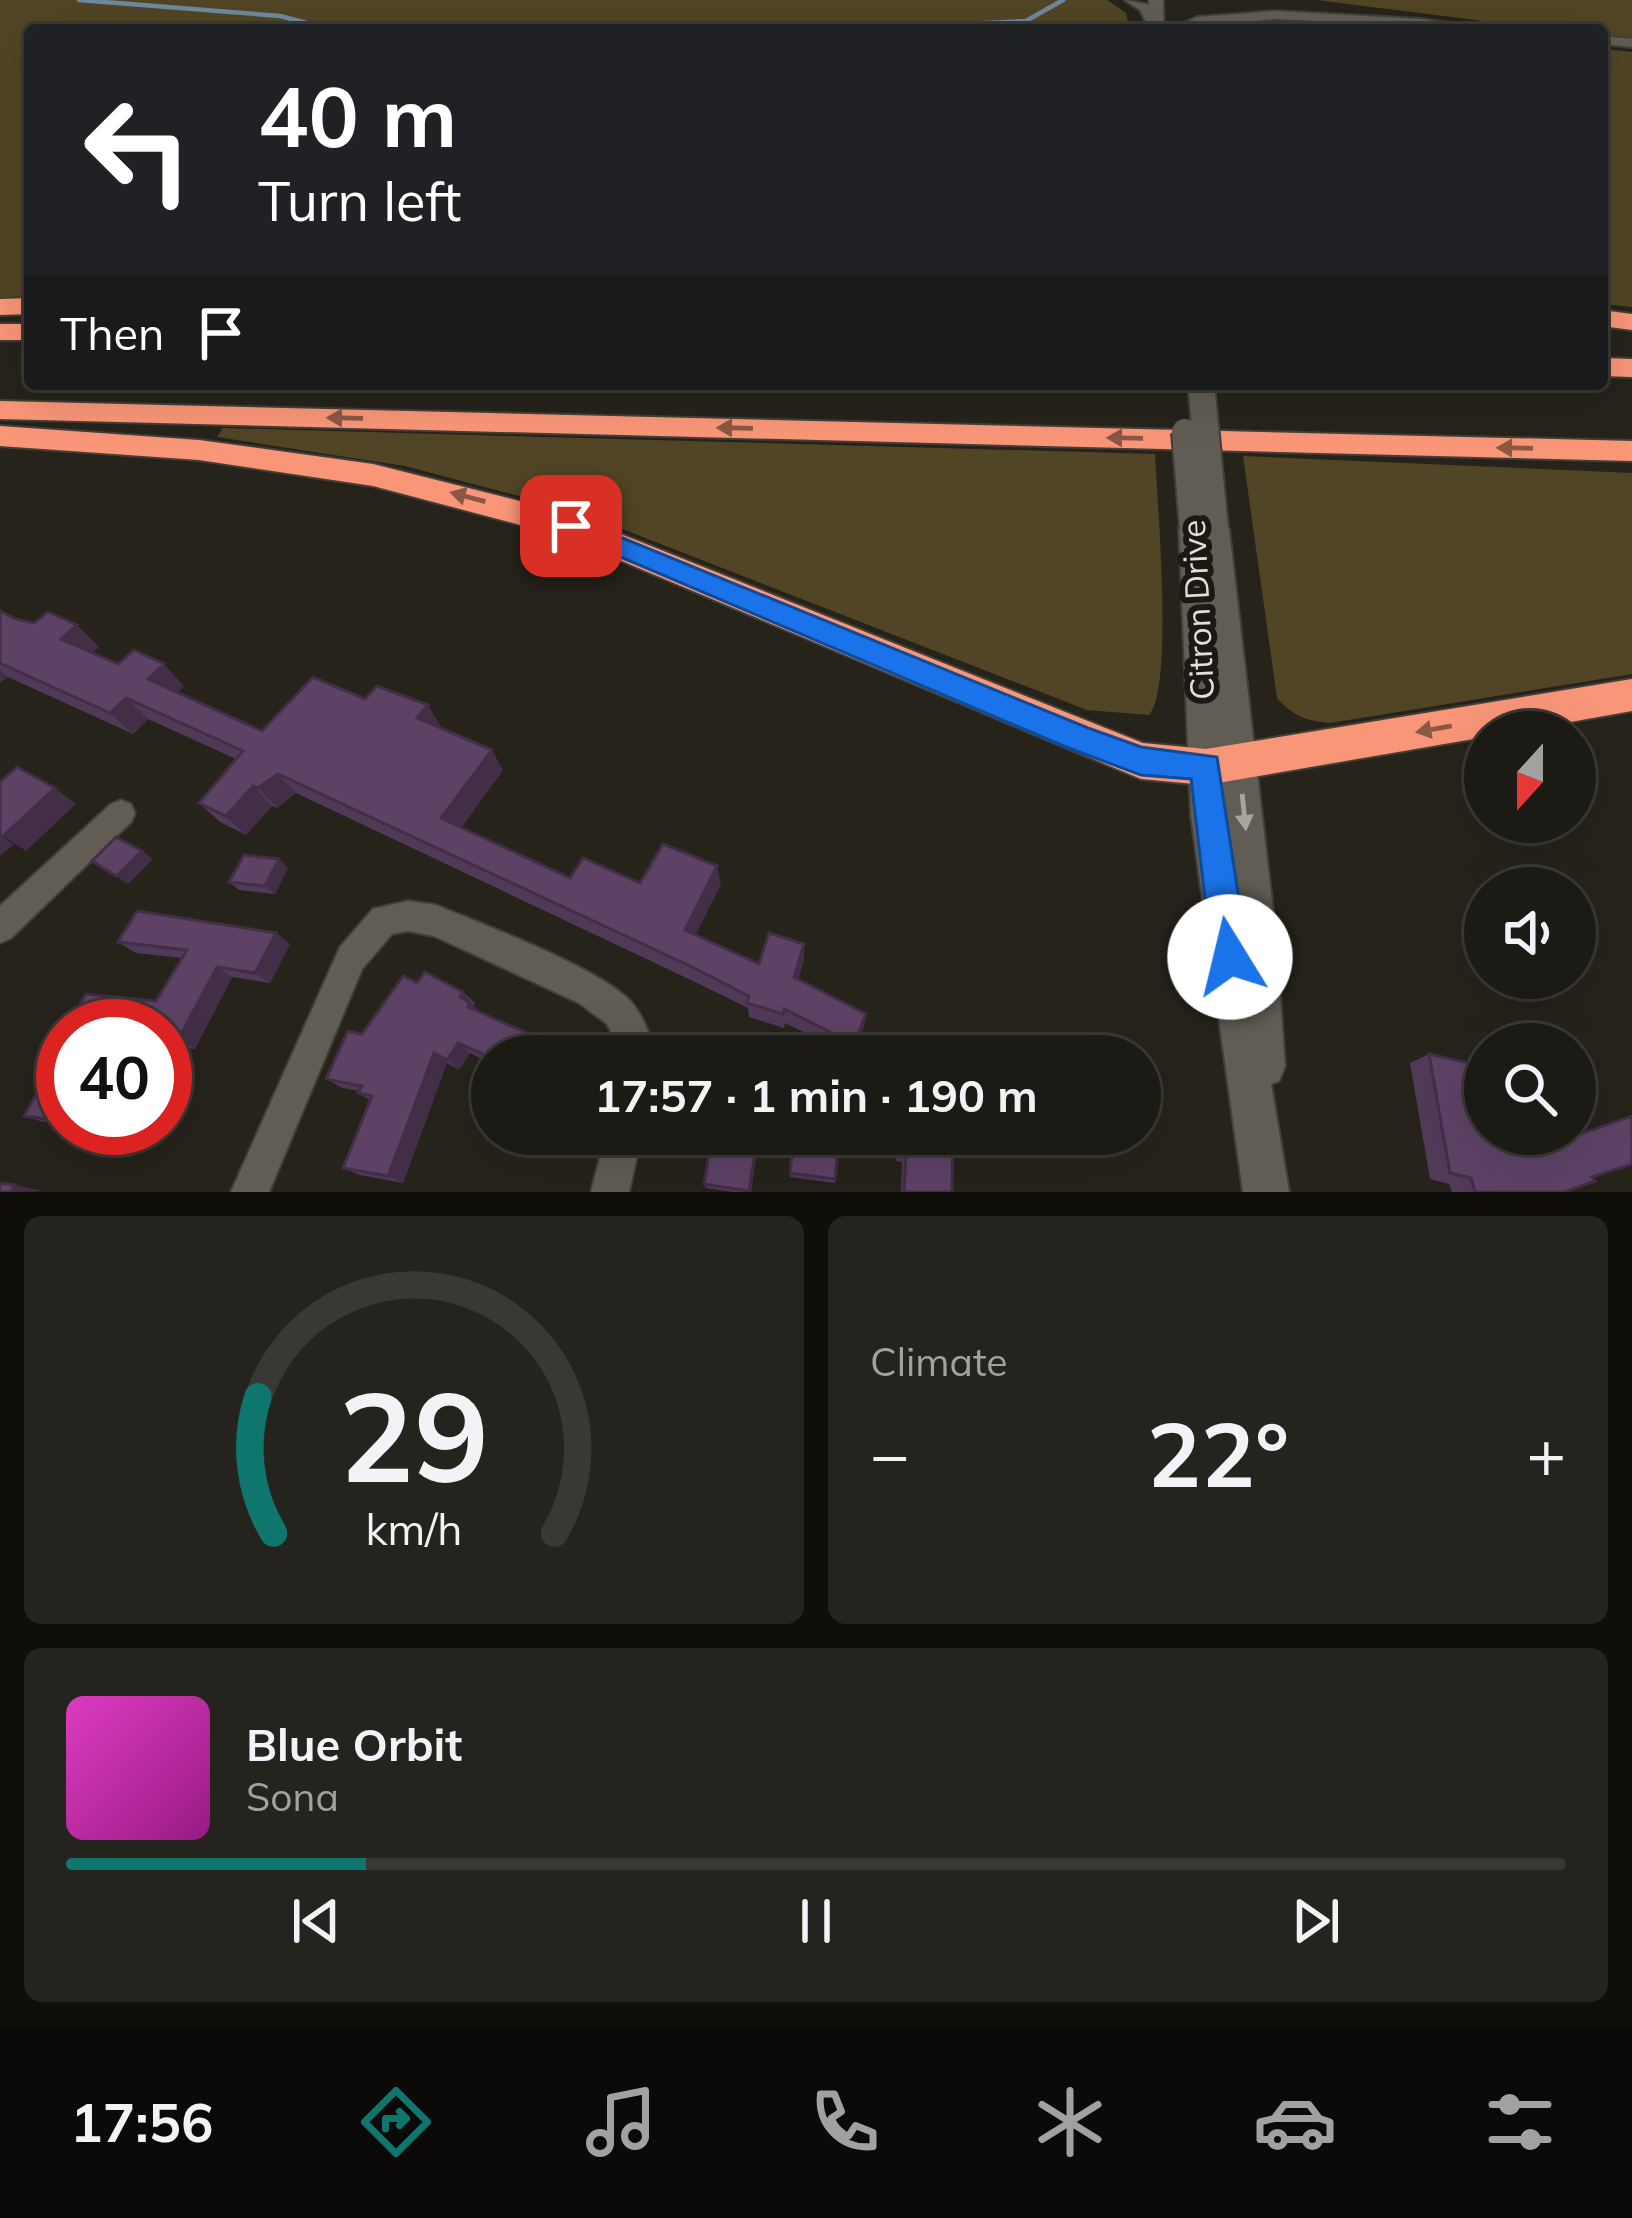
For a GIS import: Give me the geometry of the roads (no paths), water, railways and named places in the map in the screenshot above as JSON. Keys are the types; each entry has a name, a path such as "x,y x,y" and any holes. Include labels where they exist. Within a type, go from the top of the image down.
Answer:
{"highway":[{"path":"0,410 1632,451"},
{"path":"0,436 199,450 373,475 466,496 571,526 1141,761 1222,764 1632,695"}],"main road":[{"path":"1132,0 1146,8 1154,24"},
{"path":"1241,0 1453,24"},
{"path":"1280,0 1460,24"},
{"path":"1179,24 1202,13 1250,6 1443,24"},
{"name":"Citron Drive","path":"1183,390 1204,528"},
{"name":"Citron Drive","path":"1201,390 1204,528 1222,764 1256,938 1269,1192"}],"street":[{"path":"0,928 121,813"},
{"path":"250,1192 351,958 384,920 408,916 436,922 591,991 620,1012 632,1035"},
{"path":"610,1192 618,1155"}],"waterway":[{"path":"79,0 280,16 310,24"},
{"path":"964,24 1026,21 1063,0"}]}
